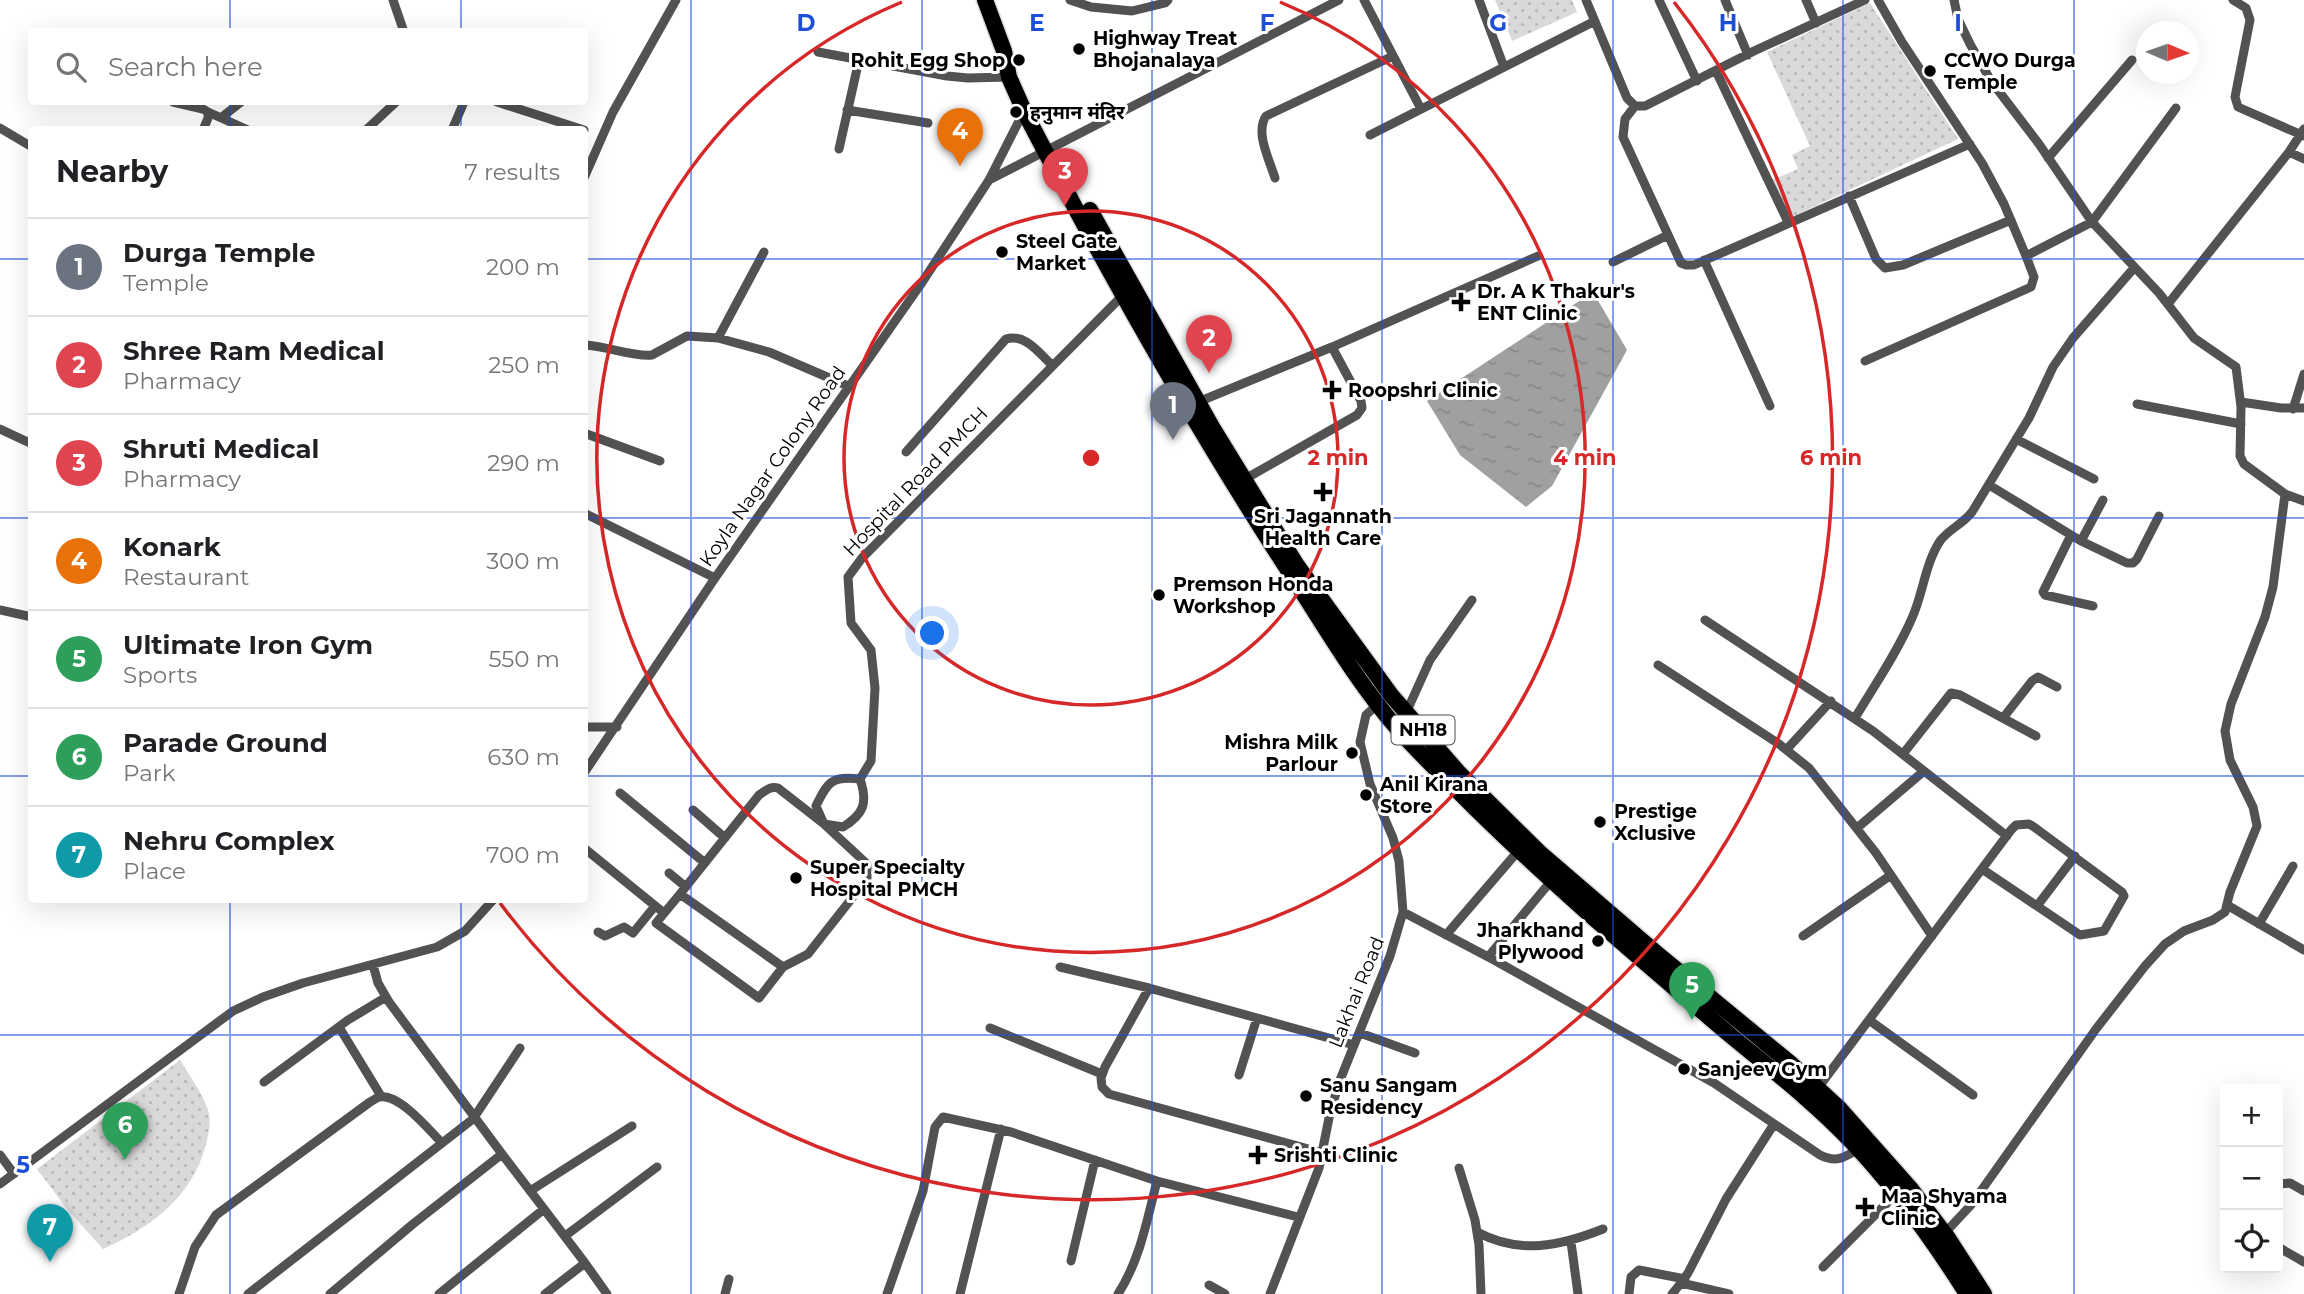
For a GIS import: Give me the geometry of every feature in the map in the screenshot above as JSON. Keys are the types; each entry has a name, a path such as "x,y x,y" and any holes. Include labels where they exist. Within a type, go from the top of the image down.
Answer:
{"highway":[{"name":"NH18","path":"985,0 1004,51 1009,77 1024,111 1050,149 1198,402 1207,430 1245,479 1296,564 1416,748 1551,881 1810,1101 1939,1238 1961,1291"},
{"name":"NH18","path":"1004,51 1019,75 1050,149 1124,294 1207,430 1258,523 1384,700 1406,713 1459,773 1539,852 1818,1088 1885,1157 1939,1238 1984,1294"}],"street":[{"path":"393,0 403,28"},
{"path":"588,169 634,73 676,0"},
{"path":"1070,0 1091,7 1132,11 1168,0"},
{"name":"Koyla Nagar Colony Road","path":"989,180 1339,0"},
{"path":"1364,0 1421,109"},
{"path":"1479,0 1504,67"},
{"path":"1586,0 1627,98 1635,106 1655,103 1748,55 1866,0"},
{"path":"1659,0 1697,81"},
{"path":"1725,0 1748,55"},
{"path":"1806,0 1816,23"},
{"path":"1865,361 2031,288 2034,278 2011,220 1982,163 1902,42 1878,0"},
{"path":"1954,0 1958,19 1991,81 2092,222 2168,304 2194,338 2236,367 2241,402 2239,445 2244,464 2251,472 2285,494 2304,501"},
{"path":"2168,304 2303,133 2238,107 2235,97 2250,20 2246,8 2233,0"},
{"path":"1370,135 1595,21"},
{"path":"818,52 947,76 1009,77"},
{"path":"1275,177 1262,134 1261,123 1266,116 1393,56"},
{"path":"839,149 859,60"},
{"path":"2048,158 2132,60"},
{"path":"1716,71 1788,222"},
{"path":"186,105 204,109 240,126"},
{"path":"222,117 236,105"},
{"path":"370,126 393,105"},
{"path":"454,126 463,105"},
{"path":"506,105 572,126"},
{"path":"1635,106 1625,120 1623,136 1682,263 1690,266 1970,144"},
{"path":"2026,256 2092,222 2176,108"},
{"path":"848,110 928,123"},
{"name":"Koyla Nagar Colony Road","path":"588,767 715,578 921,284 989,180 1024,111"},
{"path":"205,126 208,112"},
{"path":"0,128 28,145"},
{"path":"588,131 603,135"},
{"path":"2289,152 2304,159"},
{"path":"1849,195 1876,259 1885,268 1903,265 2011,220"},
{"path":"1614,262 1668,234"},
{"path":"718,338 764,252"},
{"path":"1198,402 1538,256"},
{"path":"1704,260 1770,406"},
{"path":"1855,718 1913,616 1938,544 1953,527 1968,518 2016,439 2057,360 2134,268"},
{"name":"Hospital Road PMCH","path":"860,779 871,761 875,688 871,650 851,622 848,577 862,558 1124,294"},
{"path":"588,346 646,356 687,336 718,338 769,352 848,386"},
{"path":"906,452 1006,339 1014,336 1023,339 1052,365"},
{"path":"1245,479 1357,415 1362,408 1361,401 1332,346"},
{"path":"2293,409 2304,374"},
{"path":"2241,402 2304,408"},
{"path":"2137,404 2241,424"},
{"path":"0,429 28,442"},
{"path":"588,434 660,461"},
{"path":"2016,439 2094,479"},
{"path":"1989,485 2081,541 2127,563 2133,563 2137,559 2160,516"},
{"path":"1939,1238 1970,1205 2096,1029 2145,966 2184,931 2213,920 2225,912 2230,892 2257,826 2253,807 2230,760 2225,731 2231,704 2265,617 2273,587 2285,494"},
{"path":"2081,541 2103,500"},
{"path":"588,515 715,578"},
{"path":"2071,535 2043,592 2045,595 2093,606"},
{"path":"1406,713 1430,660 1472,600"},
{"path":"0,610 28,616"},
{"path":"1704,620 1855,718 2007,836"},
{"path":"1658,665 1787,749 1820,779 1932,936"},
{"path":"2003,718 2038,677 2057,687"},
{"path":"1903,754 1951,693 1960,695 2035,736"},
{"name":"Lakhai Road","path":"1270,1294 1319,1168 1330,1113 1399,932 1403,912 1399,861 1393,838 1370,784 1360,742 1366,715 1384,700"},
{"path":"1787,749 1831,701"},
{"path":"588,727 617,727"},
{"path":"1857,828 1924,771"},
{"path":"841,777 860,779 865,801 857,818 843,827 824,824 817,806 826,785 841,777"},
{"path":"772,787 778,788 824,824 867,863 867,879 808,954 783,967 759,998 656,923 725,838 759,795 772,787"},
{"path":"620,793 705,863"},
{"path":"693,810 725,838"},
{"path":"1818,1088 1982,869 2016,825 2029,824 2075,856 2122,892 2122,903 2104,931 2074,933 1982,869"},
{"path":"1446,935 1519,850"},
{"path":"588,851 664,913"},
{"path":"2037,906 2075,856"},
{"path":"2259,924 2293,866"},
{"path":"669,873 683,890 783,967"},
{"path":"1803,936 1891,875"},
{"path":"1488,957 1551,881"},
{"path":"0,1184 233,1011 303,983 437,947 465,931 491,903"},
{"path":"2227,905 2304,950"},
{"path":"598,932 606,936 624,927 634,933 655,906"},
{"path":"1403,912 1714,1083 1830,1160 1840,1160 1858,1149"},
{"path":"373,965 378,983 386,997 474,1119 607,1294"},
{"path":"1060,967 1149,988 1354,1045"},
{"path":"1149,988 1102,1074 1102,1087 1109,1094 1323,1153"},
{"path":"264,1082 339,1027 386,997"},
{"path":"1239,1075 1256,1018"},
{"path":"1869,1020 1973,1095"},
{"path":"339,1027 381,1096"},
{"path":"990,1028 1102,1074"},
{"path":"1360,1033 1415,1053"},
{"path":"248,1294 474,1119 520,1048"},
{"path":"179,1294 195,1247 216,1215 381,1096 393,1098 404,1106 442,1143"},
{"path":"887,1294 923,1191 935,1127 943,1117 1001,1129 1157,1181 1298,1217"},
{"path":"1672,1294 1683,1281 1726,1199 1774,1124"},
{"path":"530,1191 632,1126"},
{"path":"960,1294 1001,1129"},
{"path":"330,1294 502,1154"},
{"path":"0,1155 14,1174"},
{"path":"1071,1261 1095,1160"},
{"path":"565,1236 657,1167"},
{"path":"1459,1168 1477,1233 1481,1294"},
{"path":"1118,1294 1134,1264 1157,1181"},
{"path":"2283,1182 2304,1191"},
{"path":"1823,1267 1896,1194"},
{"path":"439,1294 544,1209"},
{"path":"1477,1233 1493,1241 1553,1245 1572,1242 1603,1229"},
{"path":"1572,1242 1578,1294"},
{"path":"2283,1250 2304,1262"},
{"path":"545,1294 585,1263"},
{"path":"1629,1294 1630,1278 1639,1270 1729,1294"},
{"path":"725,1294 729,1279"},
{"path":"1209,1285 1225,1294"}],"shaded area":[{"path":"1495,0 1572,0 1577,12 1512,41"},
{"path":"1870,3 1958,139 1790,218 1772,180 1798,169 1792,155 1810,146 1767,52"},
{"path":"180,1060 202,1095 209,1112 209,1130 200,1163 180,1195 153,1221 103,1249 67,1209 37,1169"}],"water":[{"path":"1593,292 1627,350 1552,486 1526,507 1460,455 1427,401"}],"place":[{"name":"Highway Treat Bhojanalaya","path":"1079,49"},
{"name":"Rohit Egg Shop","path":"1019,60"},
{"name":"CCWO Durga Temple","path":"1930,71"},
{"name":"हनुमान मंदिर","path":"1016,112"},
{"name":"Konark","path":"960,166"},
{"name":"Shruti Medical","path":"1065,206"},
{"name":"Steel Gate Market","path":"1002,252"},
{"name":"Dr. A K Thakur's ENT Clinic","path":"1461,302"},
{"name":"Shree Ram Medical","path":"1209,373"},
{"name":"Roopshri Clinic","path":"1332,390"},
{"name":"Durga Temple","path":"1173,440"},
{"name":"Sri Jagannath Health Care","path":"1323,492"},
{"name":"Premson Honda Workshop","path":"1159,595"},
{"name":"Mishra Milk Parlour","path":"1352,753"},
{"name":"Anil Kirana Store","path":"1366,795"},
{"name":"Prestige Xclusive","path":"1600,822"},
{"name":"Super Specialty Hospital PMCH","path":"796,878"},
{"name":"Jharkhand Plywood","path":"1598,941"},
{"name":"Ultimate Iron Gym","path":"1692,1020"},
{"name":"Sanjeev Gym","path":"1684,1069"},
{"name":"Sanu Sangam Residency","path":"1306,1096"},
{"name":"Srishti Clinic","path":"1258,1155"},
{"name":"Parade Ground","path":"125,1160"},
{"name":"Maa Shyama Clinic","path":"1865,1207"},
{"name":"Nehru Complex","path":"50,1262"}]}
